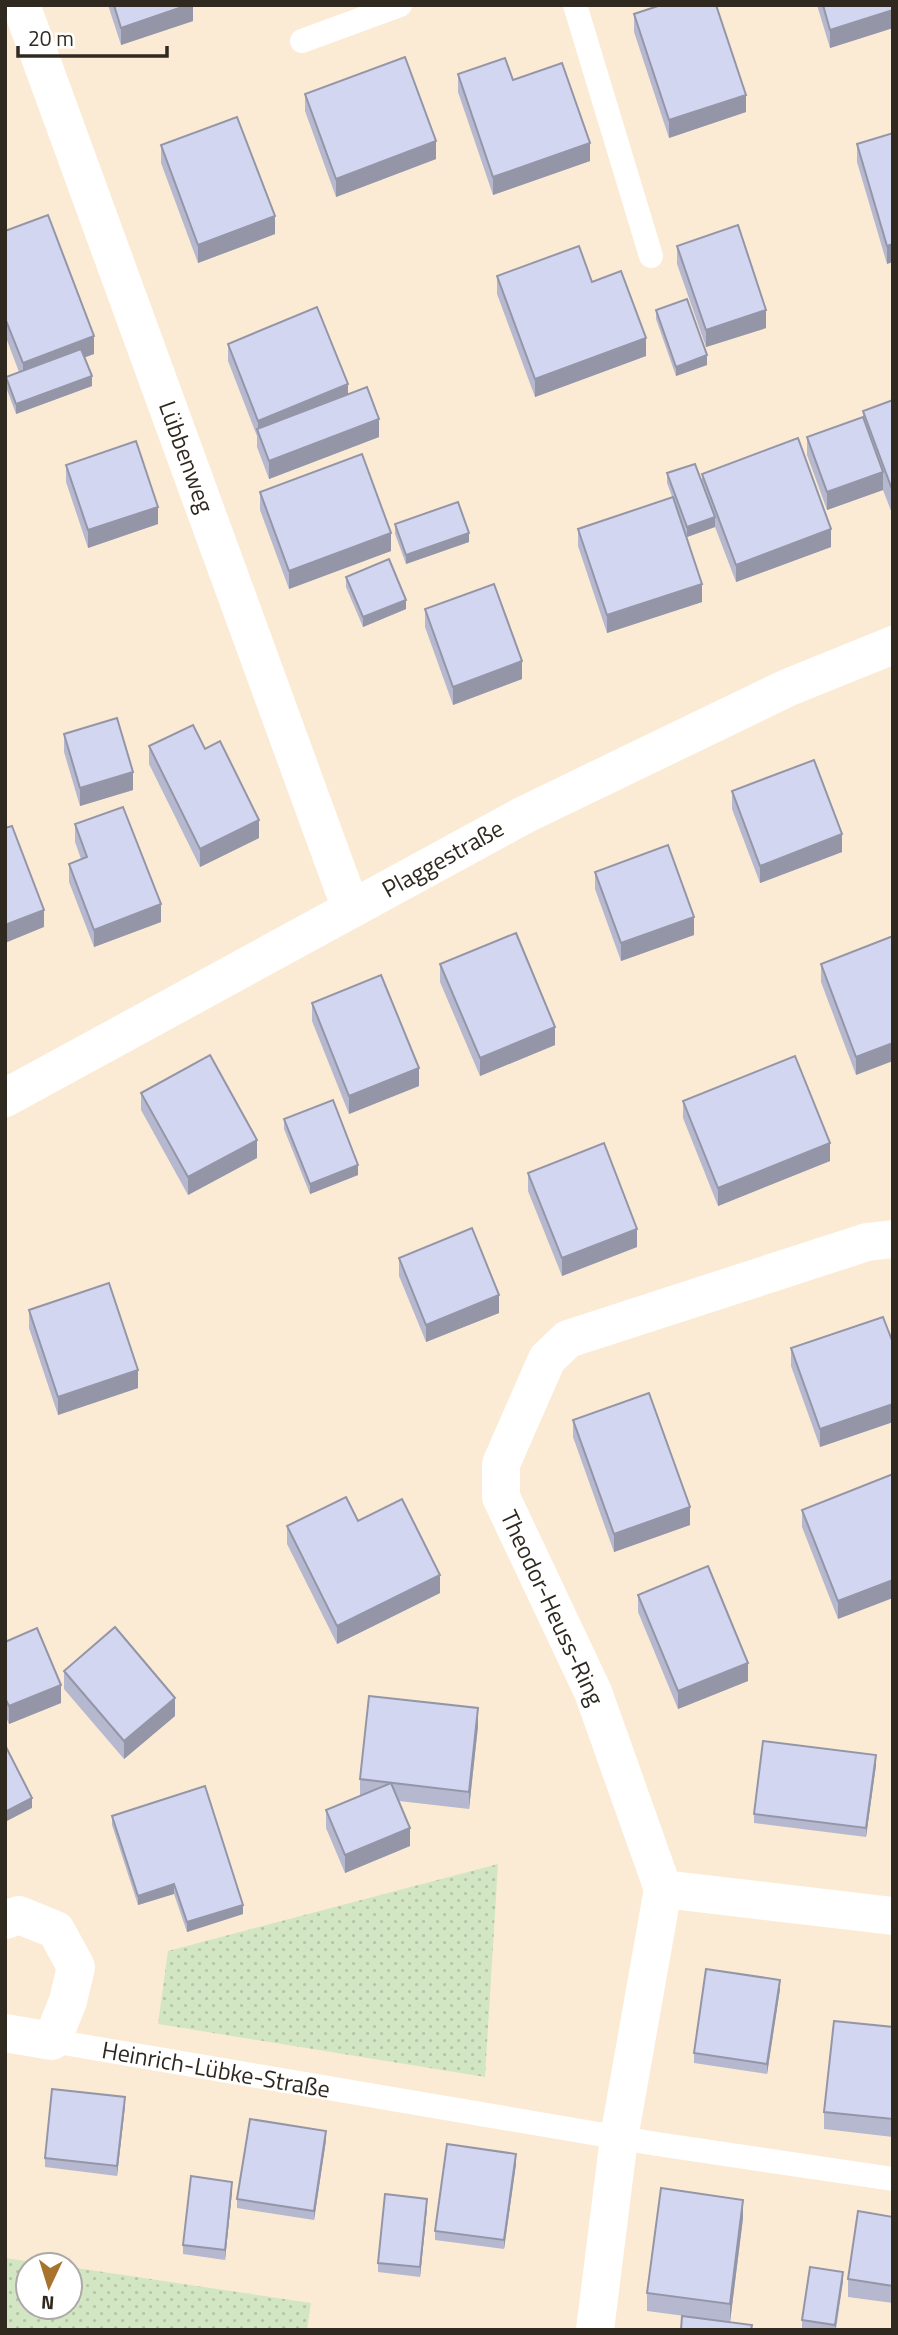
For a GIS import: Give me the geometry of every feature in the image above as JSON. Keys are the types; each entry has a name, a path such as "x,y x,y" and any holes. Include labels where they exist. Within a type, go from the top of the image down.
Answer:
{"street":[{"name":"Lübbenweg","path":"21,5 351,909"},
{"name":"Plaggestraße","path":"5,1098 524,814 787,688 893,645"},
{"name":"Theodor-Heuss-Ring","path":"595,2330 619,2137 663,1889 593,1692 501,1497 501,1464 547,1359 568,1339 867,1242 893,1239"},
{"path":"663,1889 893,1916"},
{"path":"5,1920 19,1915 56,1930 76,1967 68,2001 52,2041"},
{"name":"Heinrich-Lübke-Straße","path":"5,2033 52,2041"}],"lane":[{"path":"302,41 400,5"},
{"path":"575,5 651,256"},
{"name":"Heinrich-Lübke-Straße","path":"52,2041 619,2137"},
{"path":"619,2137 893,2179"}],"green space":[{"path":"498,1864 485,2077 158,2024 168,1951"},
{"path":"5,2258 14,2259 14,2321 84,2321 84,2269 311,2303 307,2330 5,2330"}],"building":[{"path":"114,5 188,5 121,28"},
{"path":"661,5 716,5 746,95 669,120 634,14"},
{"path":"823,5 893,5 893,10 830,30"},
{"path":"405,57 436,141 336,179 305,94"},
{"path":"505,58 513,80 562,63 590,143 493,177 458,74"},
{"path":"237,117 275,216 198,245 161,145"},
{"path":"893,133 893,244 887,246 857,144"},
{"path":"48,215 94,336 23,363 5,318 5,231"},
{"path":"738,225 766,310 706,330 677,246"},
{"path":"579,246 592,282 621,271 646,338 535,379 497,276"},
{"path":"687,299 707,355 676,367 656,310"},
{"path":"317,307 348,384 258,421 228,344"},
{"path":"81,349 92,376 16,404 6,377"},
{"path":"367,387 379,419 269,461 257,429"},
{"path":"893,400 893,492 863,411"},
{"path":"863,417 883,472 827,492 807,437"},
{"path":"798,438 831,529 736,565 702,474"},
{"path":"136,441 158,507 88,530 66,465"},
{"path":"362,454 391,533 289,571 260,492"},
{"path":"695,464 715,517 687,527 667,473"},
{"path":"673,497 702,584 607,615 578,529"},
{"path":"458,502 469,533 406,555 395,524"},
{"path":"389,559 406,600 363,617 346,577"},
{"path":"494,584 522,661 453,687 425,609"},
{"path":"117,718 133,772 80,788 64,734"},
{"path":"193,725 205,749 220,741 259,820 200,849 149,746"},
{"path":"814,760 842,834 760,866 732,791"},
{"path":"123,807 161,904 94,930 69,864 87,857 75,824"},
{"path":"12,826 44,910 5,925 5,828"},
{"path":"668,845 694,917 621,943 595,872"},
{"path":"516,933 555,1027 480,1058 440,964"},
{"path":"893,936 893,1043 856,1057 821,964"},
{"path":"381,975 419,1068 349,1096 312,1003"},
{"path":"210,1055 257,1140 188,1177 141,1093"},
{"path":"795,1056 830,1143 718,1188 683,1101"},
{"path":"333,1100 358,1165 310,1184 284,1119"},
{"path":"604,1143 637,1229 562,1258 528,1173"},
{"path":"472,1228 499,1295 426,1325 399,1258"},
{"path":"109,1283 138,1370 58,1397 29,1310"},
{"path":"883,1317 893,1343 893,1404 820,1429 791,1348"},
{"path":"649,1393 690,1507 614,1534 573,1420"},
{"path":"893,1474 893,1580 838,1601 802,1510"},
{"path":"346,1497 358,1521 402,1499 440,1575 337,1626 287,1526"},
{"path":"708,1566 748,1663 678,1691 638,1595"},
{"path":"115,1627 175,1698 124,1741 64,1671"},
{"path":"37,1628 61,1685 9,1706 5,1698 5,1642"},
{"path":"369,1696 478,1708 469,1792 360,1779"},
{"path":"763,1741 876,1755 866,1828 754,1814"},
{"path":"5,1745 32,1798 5,1812"},
{"path":"391,1783 410,1828 345,1855 326,1810"},
{"path":"205,1786 243,1905 187,1922 174,1884 138,1896 112,1816"},
{"path":"706,1969 780,1980 767,2064 694,2053"},
{"path":"834,2021 893,2027 893,2119 824,2112"},
{"path":"52,2089 125,2097 117,2166 45,2158"},
{"path":"250,2119 326,2131 314,2211 237,2199"},
{"path":"447,2144 516,2154 504,2240 435,2231"},
{"path":"191,2176 232,2182 225,2250 183,2245"},
{"path":"661,2188 743,2200 730,2304 647,2293"},
{"path":"385,2194 427,2199 420,2267 378,2263"},
{"path":"858,2211 893,2217 893,2286 848,2279"},
{"path":"810,2267 843,2272 835,2325 802,2320"},
{"path":"682,2316 752,2325 751,2330 681,2330"}]}
